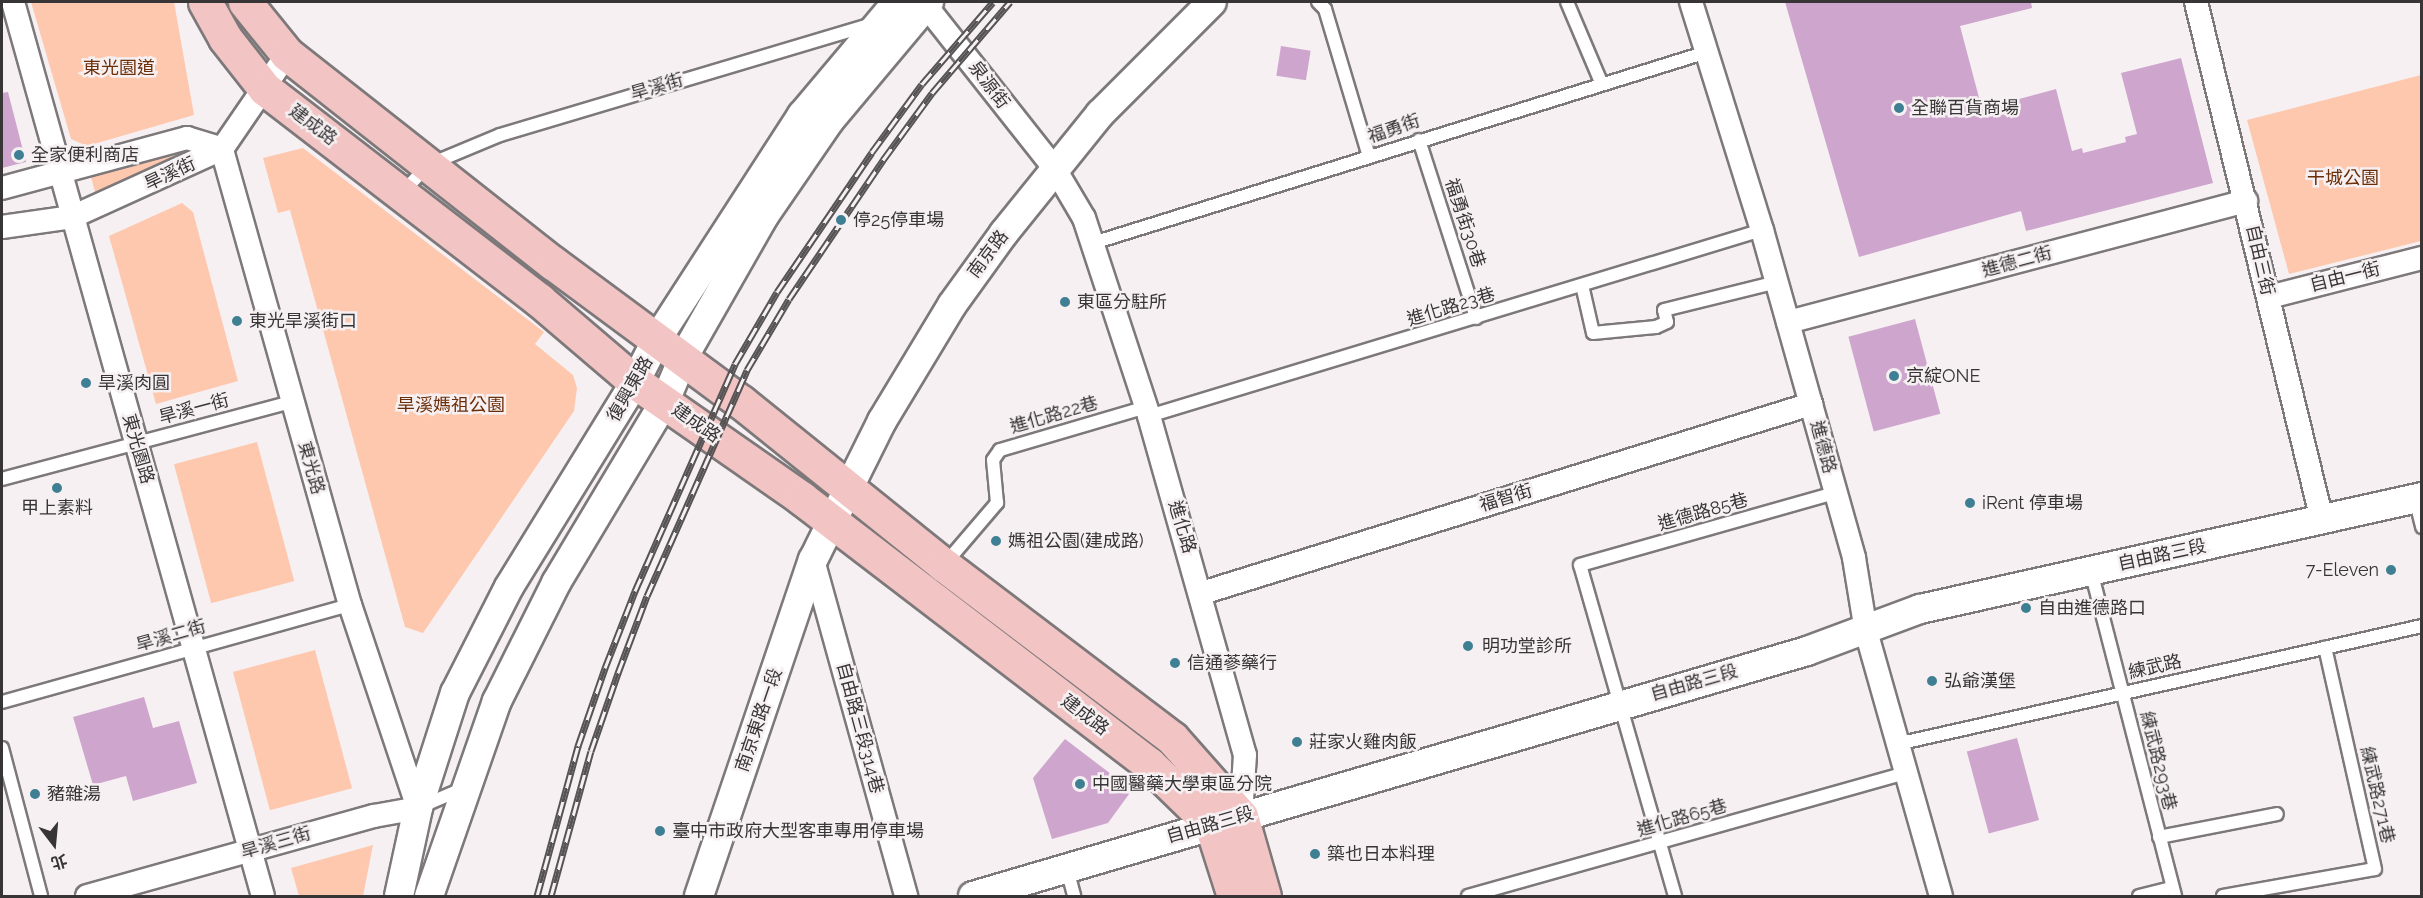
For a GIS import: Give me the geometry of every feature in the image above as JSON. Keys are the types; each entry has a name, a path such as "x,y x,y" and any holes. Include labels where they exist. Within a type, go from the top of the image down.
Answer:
{"main road":[{"name":"建成路","path":"205,2 225,38 265,89 402,193 635,382 665,401 822,542 1149,764 1226,820"},
{"name":"建成路","path":"245,2 287,54 428,165 847,485 944,565 1172,738 1226,820"},
{"name":"進化路","path":"1226,820 1234,897"},
{"name":"進化路","path":"1226,820 1264,897"}],"street":[{"name":"東光園路","path":"13,2 263,897"},
{"name":"南京路","path":"822,542 847,485 882,420 965,285 1101,114 1212,2"},
{"name":"進德路","path":"1691,2 1777,282 1854,558 1866,631 1905,772 1935,895"},
{"name":"自由三街","path":"2196,2 2322,520"},
{"name":"泉源街","path":"926,3 1055,169"},
{"name":"復興東路","path":"463,788 496,701 551,592 665,401 683,358 764,216 806,153 926,3"},
{"name":"復興東路","path":"418,808 464,670 509,587 635,382 657,339 802,116 889,12"},
{"path":"222,149 287,54"},
{"name":"旱溪街","path":"2,188 187,138 222,149"},
{"name":"旱溪街","path":"2,227 72,217 222,149"},
{"name":"東光路","path":"222,149 291,402 350,605 418,808"},
{"name":"進化路","path":"1055,169 1093,243 1148,411 1202,593 1245,755 1226,820"},
{"name":"進德二街","path":"1788,322 2246,201"},
{"name":"自由一街","path":"2269,297 2421,258"},
{"name":"福智街","path":"1202,593 1811,404"},
{"name":"自由路三段","path":"973,897 1866,631 1920,609 2418,497"},
{"name":"南京東路一段","path":"699,897 822,542"},
{"name":"自由路三段314巷","path":"822,542 906,897"},
{"path":"429,897 463,788"},
{"path":"399,897 418,808"},
{"name":"旱溪三街","path":"87,897 374,816 418,808"}],"lane":[{"path":"1318,2 1325,9 1369,157"},
{"path":"1568,2 1601,82"},
{"name":"旱溪街","path":"402,193 428,165 500,135 889,12 926,3"},
{"name":"福勇街","path":"1093,243 1601,82 1707,52"},
{"name":"福勇街30巷","path":"1419,140 1476,318"},
{"name":"進化路23巷","path":"1148,411 1476,318 1762,231"},
{"path":"1582,285 1593,333 1656,327 1666,322 1664,310 1777,282"},
{"name":"旱溪一街","path":"2,479 291,402"},
{"name":"進化路22巷","path":"944,565 997,503 993,460 1000,450 1148,411"},
{"name":"進德路85巷","path":"1619,704 1580,566 1835,493"},
{"path":"2418,497 2421,527"},
{"name":"練武路293巷","path":"2091,571 2174,892"},
{"name":"旱溪二街","path":"2,702 350,605"},
{"name":"練武路","path":"1897,744 2421,626"},
{"name":"練武路271巷","path":"2223,897 2375,868 2325,648"},
{"path":"1619,704 1675,897"},
{"path":"2,748 41,897"},
{"name":"進化路65巷","path":"1468,897 1905,772"},
{"name":"旱溪三街","path":"418,808 463,788"},
{"name":"練武路293巷","path":"2159,837 2277,814"},
{"path":"1066,869 1074,897"},
{"path":"2139,897 2174,892"}],"green space":[{"name":"東光園道","path":"31,2 174,2 194,115 87,146 71,139"},
{"name":"干城公園","path":"2421,75 2421,241 2289,274 2247,120"},
{"name":"旱溪媽祖公園","path":"303,148 544,332 535,344 573,375 577,388 574,411 423,633 405,627 290,210 278,213 263,158"},
{"path":"170,152 172,159 103,193 95,192 91,177 96,173"},
{"path":"182,203 193,212 238,381 156,404 109,236"},
{"path":"257,442 294,581 211,603 174,464"},
{"path":"315,650 352,788 270,810 233,672"},
{"path":"373,845 363,896 299,896 291,868"}],"building":[{"name":"全聯百貨商場","path":"1785,2 2031,2 2032,8 1960,26 1982,109 2056,89 2072,151 2082,148 2083,153 2126,142 2125,137 2137,134 2121,73 2181,58 2213,183 2026,231 2021,211 1859,257"},
{"path":"1281,46 1311,51 1306,80 1276,76"},
{"path":"8,92 26,162 2,168 2,93"},
{"name":"京綻ONE","path":"1915,319 1940,414 1874,432 1848,337"},
{"path":"144,697 153,728 179,721 197,783 133,801 126,776 93,785 73,717"},
{"path":"2017,738 2039,820 1989,834 1967,751"},
{"name":"中國醫藥大學東區分院","path":"1065,739 1132,790 1108,823 1052,839 1033,778"}],"railway":[{"path":"537,896 578,746 605,668 635,591 735,364 777,292 872,152 922,84 993,2"},
{"path":"551,896 591,751 618,673 647,596 747,370 789,299 883,160 932,93 1010,2"}],"place":[{"name":"全聯百貨商場","path":"1899,108"},
{"name":"全家便利商店","path":"19,155"},
{"name":"停25停車場","path":"841,220"},
{"name":"東區分駐所","path":"1065,302"},
{"name":"東光旱溪街口","path":"237,321"},
{"name":"京綻ONE","path":"1894,376"},
{"name":"旱溪肉圓","path":"86,383"},
{"name":"甲上素料","path":"57,488"},
{"name":"iRent 停車場","path":"1970,503"},
{"name":"媽祖公園(建成路)","path":"996,541"},
{"name":"7-Eleven","path":"2391,570"},
{"name":"自由進德路口","path":"2026,608"},
{"name":"明功堂診所","path":"1468,646"},
{"name":"信通蔘藥行","path":"1175,663"},
{"name":"弘爺漢堡","path":"1932,681"},
{"name":"莊家火雞肉飯","path":"1297,742"},
{"name":"中國醫藥大學東區分院","path":"1080,784"},
{"name":"豬雜湯","path":"35,794"},
{"name":"臺中市政府大型客車專用停車場","path":"660,831"},
{"name":"築也日本料理","path":"1315,854"}]}
